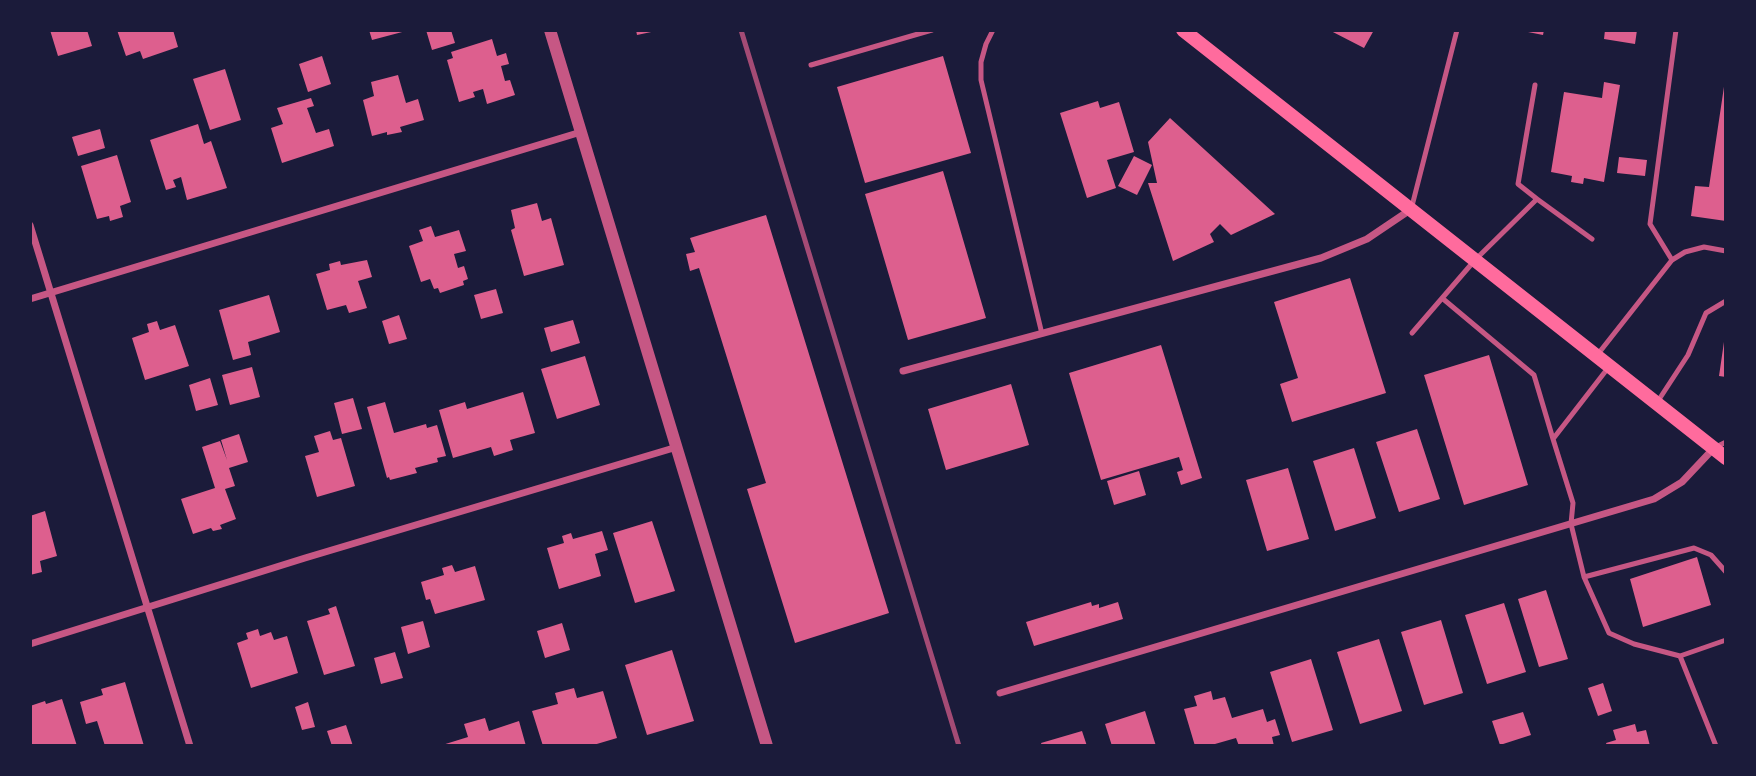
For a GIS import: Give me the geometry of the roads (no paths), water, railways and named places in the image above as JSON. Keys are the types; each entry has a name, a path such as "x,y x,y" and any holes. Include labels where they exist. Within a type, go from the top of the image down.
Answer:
{"main road":[{"path":"1183,30 1609,366 1657,403 1720,445 1726,458"}],"street":[{"path":"550,30 767,746"},
{"path":"30,299 582,132"},
{"path":"903,371 1321,258 1367,239 1411,209"},
{"path":"30,225 190,746"},
{"path":"1000,693 1654,499 1682,482 1720,445"},
{"path":"30,644 305,558 677,447"}],"lane":[{"path":"811,65 932,30"},
{"path":"993,30 981,62 981,80 1042,334"},
{"path":"1411,209 1457,30"},
{"path":"1672,260 1650,224 1676,30"},
{"path":"1535,85 1518,184 1592,239"},
{"path":"1412,333 1475,261 1537,199"},
{"path":"1597,356 1672,260 1685,251 1704,247 1726,251"},
{"path":"1442,299 1534,375 1573,503 1571,524 1584,576 1609,633 1634,644 1680,656 1726,640"},
{"path":"1657,403 1688,355 1706,313 1726,301"},
{"path":"1553,439 1609,366"},
{"path":"1584,576 1694,548 1711,555 1726,572"},
{"path":"1680,656 1716,746"}],"railway":[{"path":"741,30 959,746"}]}
